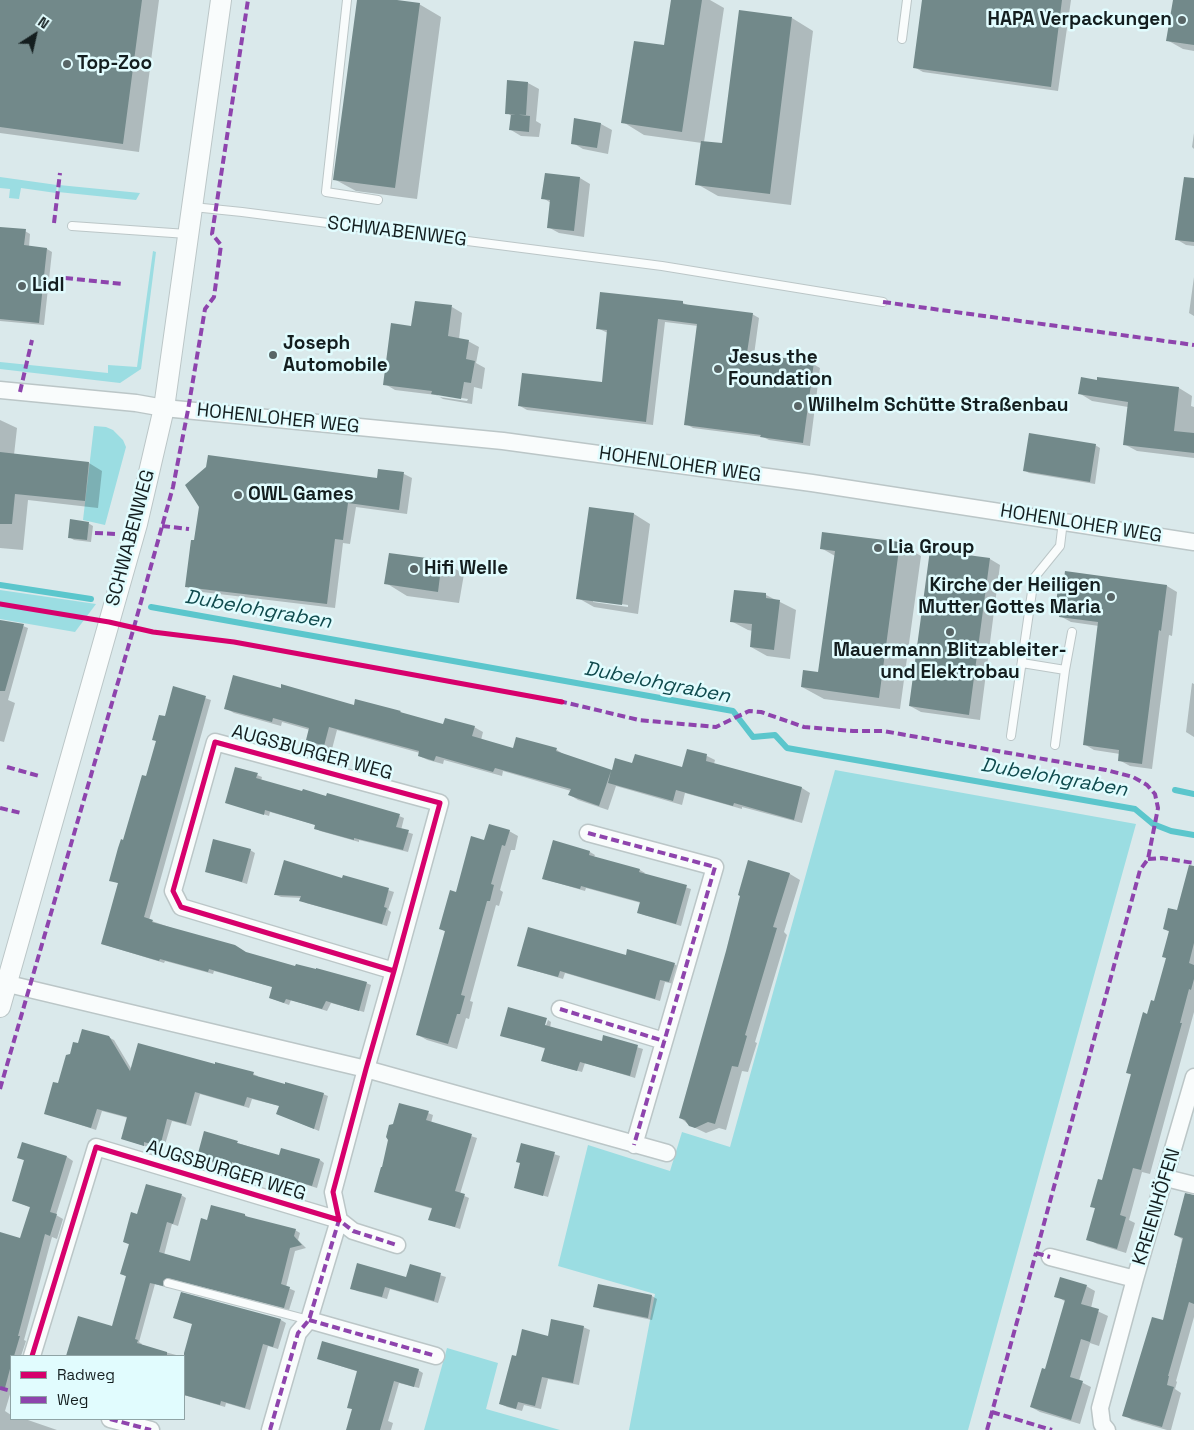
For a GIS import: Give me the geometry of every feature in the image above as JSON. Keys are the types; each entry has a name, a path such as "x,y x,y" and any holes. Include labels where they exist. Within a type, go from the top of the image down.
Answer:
{"street":[{"name":"SCHWABENWEG","path":"0,1007 3,982 137,524 164,408 221,0"},
{"name":"HOHENLOHER WEG","path":"0,390 503,441 812,483 1194,542"},
{"name":"AUGSBURGER WEG","path":"270,1430 298,1333 309,1320 339,1220 333,1192 366,1069 394,971 440,803 215,742 173,891 181,907 394,971"},
{"path":"588,833 716,867 634,1145"},
{"path":"3,982 366,1069 667,1153"},
{"path":"560,1009 664,1041"},
{"name":"KREIENHÖFEN","path":"1101,1428 1100,1408 1135,1279 1194,1078"},
{"name":"AUGSBURGER WEG","path":"32,1355 96,1147 339,1220 353,1231 397,1245"},
{"path":"1166,1178 1194,1185"},
{"name":"KREIENHÖFEN","path":"1050,1257 1135,1279"},
{"path":"309,1320 436,1356"},
{"path":"114,1420 151,1430"}],"lane":[{"path":"347,0 326,192 378,200"},
{"path":"902,39 907,0"},
{"name":"SCHWABENWEG","path":"192,207 662,266 883,302"},
{"path":"72,226 188,234"},
{"path":"1012,736 1034,578 1060,546 1063,521"},
{"path":"1055,746 1064,670 1072,632"},
{"path":"1022,663 1064,670"},
{"path":"168,1283 309,1320"}],"shaded area":[{"path":"0,177 57,185 56,193 21,188 19,199 9,198 10,189 0,188"},
{"path":"59,185 140,193 136,200 58,192"},
{"path":"153,251 156,252 141,369 120,383 0,369 0,362 108,373 108,365 137,367"},
{"path":"94,426 113,430 123,440 126,447 105,525 83,520"},
{"path":"0,590 96,604 75,632 0,619"},
{"path":"835,770 1136,824 968,1430 629,1430 655,1294 558,1266 588,1145 670,1171 682,1132 730,1147"},
{"path":"447,1348 498,1363 486,1409 560,1430 424,1430"}],"building":[{"name":"Top-Zoo","path":"0,0 142,0 123,144 0,127"},
{"path":"357,0 397,0 420,3 395,188 333,180"},
{"path":"671,0 702,0 682,132 621,123 634,41 664,45"},
{"path":"922,0 1062,0 1051,87 913,68"},
{"name":"HAPA Verpackungen","path":"1173,0 1194,0 1194,45 1166,41"},
{"path":"739,10 792,17 770,194 695,185 701,141 722,143"},
{"path":"507,80 528,82 526,115 505,114"},
{"path":"511,114 530,116 529,132 509,130"},
{"path":"574,118 601,123 597,148 571,144"},
{"path":"545,173 580,177 574,231 547,228 550,200 541,199"},
{"path":"1184,177 1194,178 1194,242 1175,240"},
{"name":"Lidl","path":"0,227 26,229 24,245 47,248 39,323 0,319"},
{"path":"600,292 683,301 683,304 753,313 747,353 814,362 803,443 760,437 761,435 684,425 697,324 658,319 646,422 518,406 522,373 602,382 607,330 596,329"},
{"path":"415,301 452,305 448,336 469,340 466,359 475,361 471,383 464,382 461,399 431,394 432,391 383,385 391,323 411,326"},
{"path":"1081,377 1097,380 1097,377 1179,387 1174,431 1194,433 1194,453 1123,445 1128,402 1078,394"},
{"path":"1029,433 1096,444 1090,482 1023,471"},
{"path":"0,452 89,462 85,501 15,494 12,524 0,524"},
{"path":"208,455 377,478 378,469 404,472 399,510 348,503 343,540 335,539 327,604 185,587 191,540 194,540 199,507 185,485 206,467"},
{"path":"589,507 634,513 622,605 576,599"},
{"path":"70,519 89,522 87,540 68,538"},
{"path":"822,532 900,542 879,698 801,687 803,670 818,672 835,551 820,549"},
{"name":"Mauermann Blitzableiter- und Elektrobau","path":"930,550 990,558 969,715 909,706"},
{"name":"Hifi Welle","path":"389,553 442,560 438,592 384,584"},
{"path":"1065,571 1167,585 1161,631 1159,630 1142,764 1118,761 1119,750 1083,745 1098,622 1059,617 1061,604 1056,604 1059,579 1064,579"},
{"path":"734,590 766,593 766,598 780,600 774,650 750,647 752,624 730,622"},
{"path":"0,620 24,624 5,691 0,691"},
{"path":"233,675 281,688 281,684 354,705 355,699 443,724 445,718 475,726 472,736 513,748 516,737 557,748 556,751 612,770 615,758 632,763 635,754 682,767 687,749 707,754 706,761 802,787 794,820 734,803 733,806 676,790 673,801 608,783 611,771 599,806 568,795 571,789 495,768 493,772 436,756 434,761 418,756 419,751 329,727 324,746 306,740 309,728 273,718 272,722 224,709"},
{"path":"173,686 206,696 144,917 153,920 152,922 235,945 246,952 295,966 296,964 316,968 367,982 359,1011 326,1001 322,1009 286,999 284,1003 269,998 272,987 209,969 208,972 160,959 159,961 101,944 118,883 109,881 118,848 121,839 123,840 142,775 146,776 156,741 152,740 159,715 165,716"},
{"path":"235,767 258,773 256,778 302,791 303,789 326,796 327,793 400,814 396,827 409,830 403,850 354,838 354,840 314,829 315,825 265,810 264,815 225,803"},
{"path":"489,824 510,830 505,846 502,845 491,884 494,885 490,901 487,901 461,995 465,996 460,1014 457,1014 448,1044 416,1035 445,931 439,929 450,890 456,892 471,836 484,840"},
{"path":"213,839 251,849 242,882 205,872"},
{"path":"553,840 590,851 589,855 640,869 639,872 687,885 676,924 637,913 640,902 581,886 580,889 542,879"},
{"path":"284,860 342,878 343,875 389,888 384,907 387,908 382,924 299,901 301,896 274,895"},
{"path":"748,860 790,873 773,927 777,928 745,1035 747,1036 738,1067 732,1066 715,1124 708,1122 695,1128 679,1118 726,951"},
{"path":"1189,865 1194,866 1194,943 1189,963 1194,965 1194,979 1191,990 1189,989 1180,1023 1182,1023 1141,1170 1133,1168 1120,1215 1126,1217 1117,1249 1086,1240 1095,1208 1090,1207 1098,1179 1102,1180 1131,1074 1126,1073 1143,1012 1147,1014 1151,1000 1154,1001 1166,958 1162,957 1169,931 1163,929 1168,908 1177,910"},
{"path":"528,927 626,955 627,949 675,963 669,982 660,980 655,999 560,971 558,977 517,966"},
{"path":"508,1007 547,1018 545,1025 602,1041 603,1035 638,1045 630,1076 580,1062 577,1071 541,1061 545,1048 500,1036"},
{"path":"82,1029 109,1036 130,1071 138,1043 215,1064 215,1062 254,1072 253,1075 324,1093 314,1129 276,1114 279,1106 247,1097 244,1106 195,1092 186,1124 167,1119 160,1147 144,1142 144,1146 121,1139 127,1117 97,1109 91,1128 44,1114 53,1082 58,1083 66,1055 70,1054 73,1042 78,1043"},
{"path":"399,1103 429,1111 426,1120 472,1134 455,1191 465,1194 455,1227 428,1220 432,1208 374,1192 382,1167 389,1125 393,1124"},
{"path":"204,1131 279,1155 281,1148 320,1159 312,1186 299,1182 291,1186 288,1179 277,1175 232,1162 231,1167 197,1157"},
{"path":"22,1142 67,1156 50,1212 57,1214 50,1236 45,1234 18,1336 20,1336 14,1355 10,1355 10,1369 5,1388 0,1388 0,1232 20,1238 30,1207 12,1201 24,1160 17,1158"},
{"path":"521,1143 555,1152 543,1196 514,1188 520,1163 516,1162"},
{"path":"146,1184 182,1194 173,1224 167,1222 159,1252 190,1261 201,1218 207,1220 211,1205 296,1229 294,1236 302,1245 290,1248 281,1284 290,1287 284,1308 167,1278 163,1281 163,1286 150,1283 135,1339 138,1340 137,1343 167,1352 167,1355 66,1355 78,1316 112,1326 126,1276 120,1274 129,1244 123,1242 131,1212 137,1214"},
{"path":"1185,1193 1194,1195 1194,1304 1189,1302 1168,1376 1167,1385 1174,1387 1162,1427 1122,1416 1152,1317 1163,1320 1183,1238 1174,1235"},
{"path":"357,1263 406,1277 410,1264 441,1273 434,1301 385,1287 382,1297 350,1289"},
{"path":"1060,1277 1087,1285 1081,1304 1099,1309 1090,1342 1081,1339 1070,1377 1083,1381 1071,1420 1030,1407 1042,1368 1045,1369 1065,1300 1054,1297"},
{"path":"598,1284 652,1295 648,1318 593,1307"},
{"path":"181,1292 281,1319 273,1347 263,1344 245,1408 221,1401 220,1405 185,1395 184,1353 192,1324 173,1318"},
{"path":"551,1319 584,1326 573,1383 542,1377 535,1406 518,1402 516,1409 499,1404 512,1355 516,1356 522,1329 548,1336"},
{"path":"322,1341 419,1369 414,1387 394,1381 380,1430 346,1430 352,1409 347,1408 357,1371 317,1359"}],"waterway":[{"name":"Dubelohgraben","path":"0,585 91,599"},
{"name":"Dubelohgraben","path":"151,607 733,711 753,737 775,735 787,748 1135,809 1153,824 1171,831 1194,835"},
{"name":"Dubelohgraben","path":"1175,790 1194,794"}],"marked path":[{"path":"0,1089 173,487 205,309 214,297 221,245 212,234 248,0"},
{"path":"54,223 60,173"},
{"path":"65,278 122,284"},
{"path":"883,302 1194,345"},
{"path":"20,392 32,340"},
{"path":"162,526 189,529"},
{"path":"95,533 117,534"},
{"path":"559,701 639,720 716,727 749,711 761,712 804,727 853,731 883,731 1106,770 1133,777 1147,785 1155,794 1158,808 1148,859 1140,870 1036,1253 1050,1257"},
{"path":"7,767 39,776"},
{"path":"0,808 21,813"},
{"path":"588,833 715,867 634,1145"},
{"path":"1148,859 1162,858 1194,863"},
{"path":"560,1009 664,1041"},
{"path":"270,1430 298,1333 309,1320 339,1220 353,1231 397,1245"},
{"path":"987,1430 1036,1253"},
{"path":"309,1320 436,1356"},
{"path":"0,1388 10,1391"},
{"path":"992,1412 1052,1430"},
{"path":"114,1420 151,1430"}],"cycle path":[{"path":"0,604 109,622 153,632 234,642 562,702"},
{"path":"215,742 440,803 394,971 181,907 173,891 215,742"},
{"path":"32,1355 96,1147 339,1220 333,1192 394,971"}],"place":[{"name":"HAPA Verpackungen","path":"1182,20"},
{"name":"Top-Zoo","path":"67,64"},
{"name":"Lidl","path":"22,286"},
{"name":"Joseph Automobile","path":"273,355"},
{"name":"Jesus the Foundation","path":"718,369"},
{"name":"Wilhelm Schütte Straßenbau","path":"798,406"},
{"name":"OWL Games","path":"238,495"},
{"name":"Lia Group","path":"878,548"},
{"name":"Hifi Welle","path":"414,569"},
{"name":"Kirche der Heiligen Mutter Gottes Maria","path":"1111,597"},
{"name":"Mauermann Blitzableiter- und Elektrobau","path":"950,632"}]}
